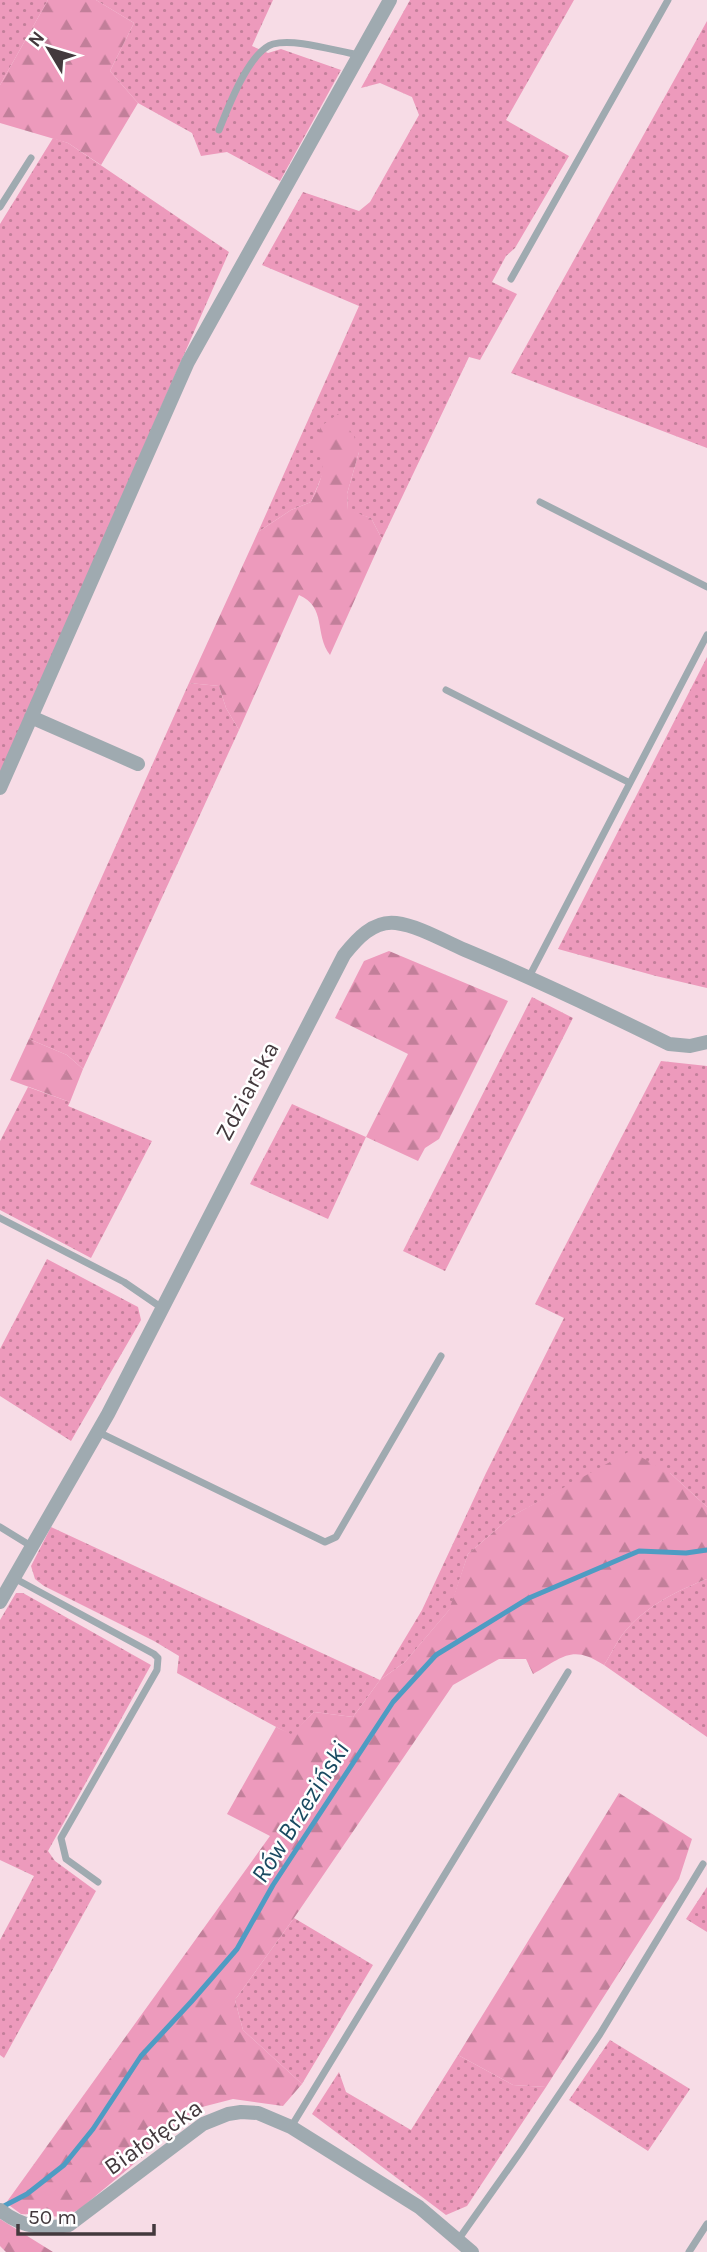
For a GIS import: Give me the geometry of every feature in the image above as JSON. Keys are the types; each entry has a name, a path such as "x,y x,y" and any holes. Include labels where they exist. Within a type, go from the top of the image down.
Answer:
{"street":[{"path":"0,788 178,383 390,0"},
{"path":"31,717 138,764"},
{"name":"Zdziarska","path":"0,1602 97,1432 344,955 358,937 378,925 395,922 530,977 669,1044 690,1046 707,1042"},
{"name":"Białołęcka","path":"3,2212 23,2225 47,2229 69,2225 203,2124 214,2118 241,2112 258,2113 291,2127 419,2207 472,2252"}],"lane":[{"path":"511,279 668,0"},
{"path":"219,130 255,57 271,45 292,43 359,55"},
{"path":"0,207 31,158"},
{"path":"540,502 707,587"},
{"path":"530,977 707,635"},
{"path":"446,690 630,783"},
{"path":"0,1218 124,1282 163,1308"},
{"path":"97,1432 324,1542 336,1537 441,1356"},
{"path":"0,1527 31,1546"},
{"path":"14,1578 158,1658 157,1670 61,1838 66,1859 98,1882"},
{"path":"291,2127 568,1671"},
{"path":"458,2240 522,2151 600,2034 703,1864"},
{"path":"689,2252 707,2224"}],"green space":[{"path":"0,0 48,0 0,85"},
{"path":"48,0 96,0 134,23 110,71 138,103 101,165 68,143 0,123 0,85"},
{"path":"96,0 273,0 252,46 268,53 281,49 341,70 280,181 227,152 201,156 192,133 138,103 110,71 134,23"},
{"path":"410,0 574,0 506,120 569,156 492,282 517,294 480,360 469,357 382,539 371,518 348,511 347,494 359,452 323,457 323,473 311,502 291,510 258,532 359,306 262,265 303,192 359,211 370,202 419,115 412,97 380,83 361,88"},
{"path":"707,21 707,448 511,373"},
{"path":"53,138 68,143 229,252 0,774 0,224"},
{"path":"338,414 354,436 359,452 347,494 348,510 371,518 382,539 330,655 325,647 313,606 299,595 239,730 226,708 219,686 189,683 258,532 291,510 311,502 323,467 315,444 321,426"},
{"path":"707,657 707,988 558,949"},
{"path":"189,683 219,686 226,708 239,730 83,1069 67,1055 29,1039"},
{"path":"389,951 508,1001 439,1139 425,1148 418,1161 366,1137 408,1054 335,1018 364,961"},
{"path":"532,997 573,1018 445,1271 403,1251"},
{"path":"29,1039 67,1055 83,1069 70,1102 10,1080"},
{"path":"661,1061 707,1066 707,1507 670,1473 585,1477 512,1516 468,1554 450,1609 405,1662 380,1680 422,1610 486,1473 564,1318 535,1304"},
{"path":"28,1087 70,1102 68,1106 152,1141 91,1258 0,1210 0,1141"},
{"path":"292,1104 366,1137 328,1219 250,1184"},
{"path":"47,1259 138,1307 141,1320 71,1441 0,1396 0,1349"},
{"path":"630,1451 670,1473 707,1507 707,1579 675,1593 645,1612 624,1632 604,1665 584,1655 575,1654 560,1658 533,1674 526,1659 499,1659 453,1685 235,2000 243,2030 302,2084 283,2106 233,2099 202,2107 80,2209 63,2217 21,2214 6,2203 270,1836 227,1814 276,1727 291,1734 314,1712 353,1717 380,1680 405,1662 449,1610 468,1554 512,1516"},
{"path":"51,1527 380,1680 353,1717 314,1712 291,1735 177,1673 179,1656 44,1586 35,1579 31,1566"},
{"path":"707,1579 707,1737 604,1665 624,1632 645,1612 675,1593"},
{"path":"16,1593 23,1593 151,1665 48,1851 55,1861 96,1891 4,2058 0,2055 0,1940 34,1876 0,1860 0,1620"},
{"path":"619,1793 692,1839 679,1879 546,2087 513,2085 458,2055"},
{"path":"707,1887 707,1932 686,1919"},
{"path":"294,1918 373,1965 302,2084 243,2030 235,2000"},
{"path":"610,2040 690,2089 648,2151 569,2100"},
{"path":"458,2055 513,2085 546,2087 467,2206 446,2215 312,2114 339,2072 346,2092 411,2130"},
{"path":"0,2219 53,2252 6,2252 0,2246"}],"waterway":[{"name":"Rów Brzeziński","path":"0,2208 27,2194 64,2165 93,2129 141,2056 237,1949 273,1885 393,1702 436,1655 529,1598 639,1551 686,1553 707,1550"}]}
